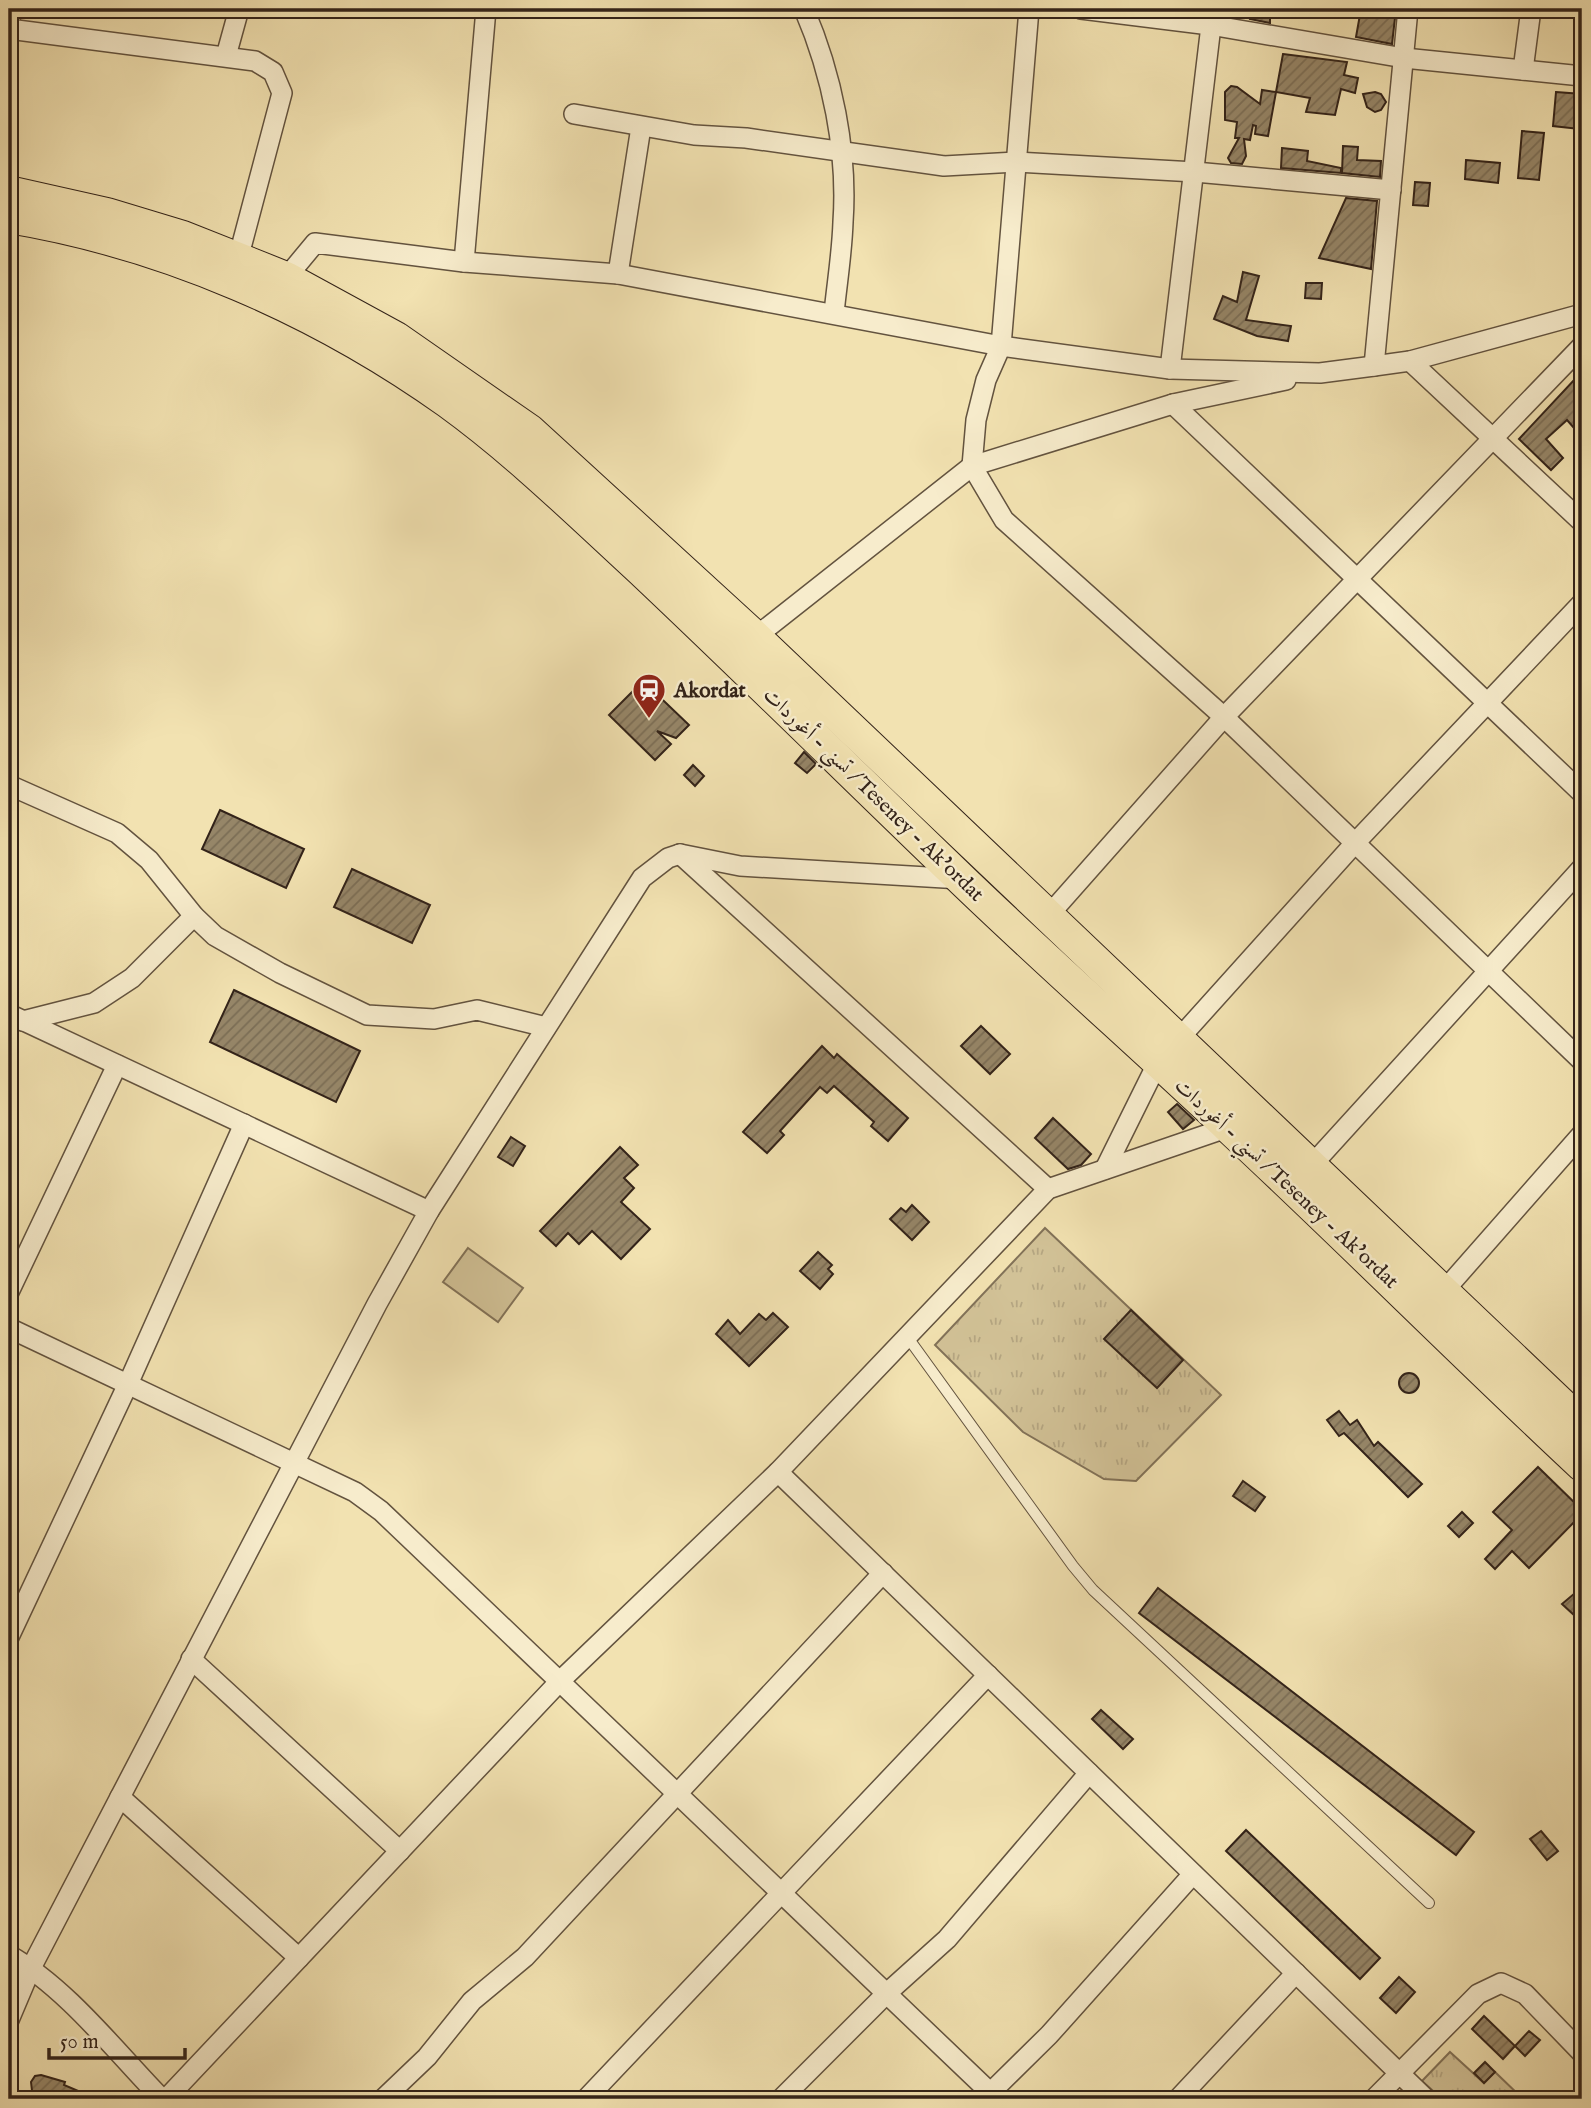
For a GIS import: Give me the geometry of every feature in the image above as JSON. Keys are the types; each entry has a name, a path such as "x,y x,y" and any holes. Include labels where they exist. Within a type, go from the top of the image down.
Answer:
{"main road":[{"path":"9,192 107,214 183,237 286,278 396,338 530,430 743,646 1048,916 1443,1292 1579,1413"},
{"name":"تسني - أغوردات / Teseney - Ak'ordat","path":"9,217 130,245 213,275 293,309 368,350 447,402 529,466 743,646 961,878 1229,1127 1582,1465"}],"street":[{"path":"9,18 15,9"},
{"path":"226,56 239,9"},
{"path":"464,262 486,9"},
{"path":"804,9 822,59 842,151 844,221 834,313"},
{"path":"1029,9 1001,346 986,380 976,420 972,466 1004,520 1224,717 1582,1062"},
{"path":"1081,9 1212,17 1404,58 1582,76"},
{"path":"1374,366 1408,9"},
{"path":"1523,70 1531,9"},
{"path":"1170,369 1212,17"},
{"path":"9,29 226,56 255,61 273,72 282,93 238,259"},
{"path":"574,114 640,127 944,166 1016,162 1195,172 1391,190"},
{"path":"618,274 640,127"},
{"path":"286,278 314,243 464,262 618,274 1001,346 1170,369 1320,373"},
{"path":"743,646 972,466 1173,404 1320,373 1410,361 1582,314"},
{"path":"1048,916 1224,717 1492,436 1582,346"},
{"path":"1410,361 1582,522"},
{"path":"1173,404 1582,793"},
{"path":"1105,1169 1158,1062 1355,843 1582,603"},
{"path":"9,785 117,833 149,860 194,916 215,936 280,973 367,1015 434,1019 477,1010 547,1027"},
{"path":"680,854 1048,1189"},
{"path":"9,2020 31,1968 293,1462 429,1211 642,878 657,865 680,854 740,866 961,878"},
{"path":"1311,1166 1582,868"},
{"path":"16,1017 94,1003 132,978 194,916"},
{"path":"16,1017 429,1211"},
{"path":"9,1292 117,1065"},
{"path":"9,1637 128,1384 244,1124"},
{"path":"9,1955 31,1968 164,2099 561,1680 778,1472 1048,1189 1229,1127"},
{"path":"1443,1292 1582,1135"},
{"path":"9,1328 355,1492 381,1511 679,1793 991,2097 1193,1874"},
{"path":"778,1472 1426,2099"},
{"path":"383,2099 427,2057 472,2001 525,1957 883,1573"},
{"path":"191,1659 400,1851"},
{"path":"586,2099 988,1675"},
{"path":"781,2099 887,1993 947,1939 1089,1773"},
{"path":"120,1797 299,1958"},
{"path":"1178,2099 1296,1973"},
{"path":"1374,2099 1478,1994 1501,1983 1525,1994 1582,2053"}],"lane":[{"path":"906,1335 1093,1590 1429,1903"}],"green space":[{"path":"1045,1228 1221,1395 1136,1481 1104,1479 1023,1432 935,1345"},
{"path":"468,1248 523,1288 498,1322 443,1282"},
{"path":"1450,2052 1484,2083 1495,2072 1523,2099 1442,2099 1422,2081"}],"building":[{"path":"1252,9 1270,9 1270,23 1250,19"},
{"path":"1361,9 1396,9 1392,44 1356,37"},
{"path":"1283,54 1347,62 1344,75 1358,78 1355,93 1341,89 1335,115 1306,112 1310,98 1276,92"},
{"path":"1231,86 1237,87 1260,104 1262,90 1276,92 1268,136 1255,134 1256,126 1253,125 1250,140 1244,139 1246,156 1242,164 1231,163 1228,158 1239,138 1235,138 1237,122 1225,120 1225,92"},
{"path":"1556,92 1582,94 1579,129 1553,126"},
{"path":"1363,94 1381,94 1386,102 1381,110 1375,112 1367,107"},
{"path":"1522,131 1544,133 1539,180 1518,178"},
{"path":"1343,146 1358,147 1357,160 1381,161 1380,177 1342,173"},
{"path":"1282,148 1308,151 1307,161 1341,168 1341,173 1281,168"},
{"path":"1466,160 1500,163 1498,183 1465,179"},
{"path":"1415,182 1430,183 1428,206 1413,205"},
{"path":"1346,198 1377,201 1371,269 1319,258"},
{"path":"1243,272 1259,276 1246,320 1291,326 1288,341 1257,336 1214,319 1223,296 1237,302"},
{"path":"1306,283 1322,283 1321,299 1305,298"},
{"path":"1575,379 1582,387 1582,437 1567,420 1546,439 1563,458 1551,470 1519,439"},
{"name":"Akordat","path":"643,681 689,725 676,738 657,731 671,744 655,760 609,715"},
{"path":"804,752 816,764 807,773 795,763"},
{"path":"693,765 704,776 695,786 684,775"},
{"path":"220,810 304,849 286,888 202,849"},
{"path":"352,869 430,905 412,943 334,907"},
{"path":"234,990 360,1051 336,1102 210,1042"},
{"path":"981,1026 1010,1054 990,1074 961,1046"},
{"path":"822,1046 834,1058 837,1054 908,1118 888,1141 871,1126 874,1122 834,1086 827,1093 820,1087 780,1131 784,1135 767,1153 743,1132"},
{"path":"1177,1104 1194,1120 1183,1129 1168,1112"},
{"path":"1053,1118 1091,1154 1081,1165 1068,1169 1035,1138"},
{"path":"511,1137 525,1146 513,1166 498,1157"},
{"path":"620,1147 638,1165 624,1178 634,1188 621,1202 650,1229 621,1259 592,1231 579,1244 568,1233 556,1246 540,1231"},
{"path":"912,1205 929,1222 912,1240 890,1219 901,1208 906,1212"},
{"path":"818,1252 832,1265 828,1269 833,1274 820,1289 800,1271"},
{"path":"1131,1310 1183,1360 1157,1388 1104,1339"},
{"path":"773,1313 788,1327 749,1366 716,1334 728,1320 740,1334 759,1314 766,1320"},
{"path":"1409,1373 1416,1376 1419,1383 1416,1390 1409,1393 1402,1390 1399,1383 1402,1376"},
{"path":"1339,1411 1350,1425 1357,1420 1374,1446 1378,1442 1422,1484 1408,1497 1344,1433 1339,1436 1327,1420"},
{"path":"1538,1467 1582,1510 1582,1514 1529,1568 1512,1551 1495,1569 1485,1559 1512,1530 1493,1512"},
{"path":"1243,1481 1265,1497 1255,1511 1233,1496"},
{"path":"1462,1512 1473,1523 1459,1537 1448,1526"},
{"path":"1158,1588 1474,1832 1456,1855 1139,1613"},
{"path":"1575,1593 1582,1600 1582,1607 1574,1615 1562,1604"},
{"path":"1101,1710 1133,1739 1123,1749 1092,1719"},
{"path":"1246,1830 1380,1958 1360,1979 1226,1851"},
{"path":"1541,1831 1558,1851 1547,1860 1530,1839"},
{"path":"1399,1977 1415,1992 1396,2013 1380,1998"},
{"path":"1484,2016 1515,2046 1503,2059 1472,2029"},
{"path":"1529,2031 1540,2040 1525,2056 1515,2046"},
{"path":"1485,2062 1495,2072 1484,2083 1474,2073"},
{"path":"41,2075 65,2082 64,2085 97,2099 33,2099 31,2082 35,2076"}],"place":[{"name":"Akordat","path":"649,720"}]}
